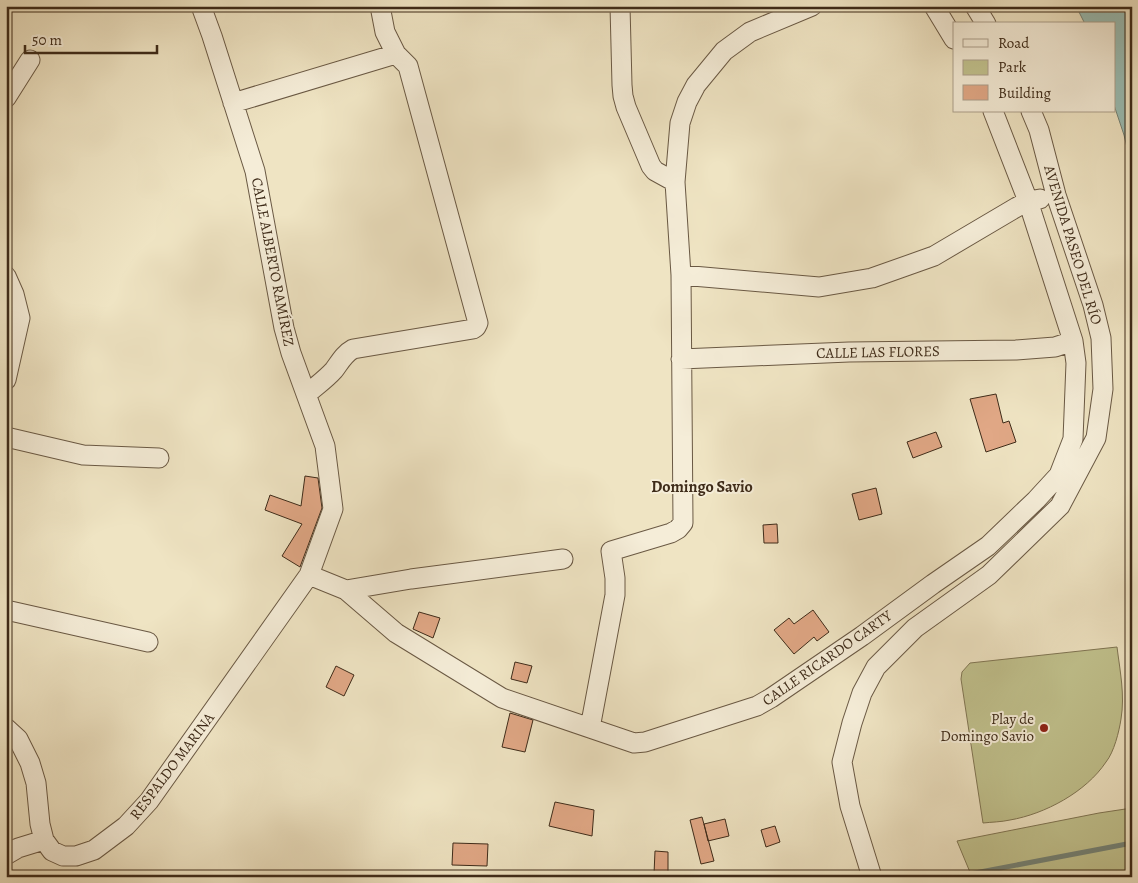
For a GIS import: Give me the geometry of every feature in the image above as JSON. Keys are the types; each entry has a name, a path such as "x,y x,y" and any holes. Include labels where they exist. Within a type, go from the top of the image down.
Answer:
{"street":[{"name":"CALLE ALBERTO RAMÍREZ","path":"201,6 255,171 284,328 291,353 325,446 333,509 309,575"},
{"path":"307,394 322,382 344,356 353,349 473,330 478,323 408,66 396,54 386,32 380,6"},
{"path":"620,6 622,85 626,107 651,166 655,171 675,182"},
{"path":"934,6 953,36"},
{"path":"975,6 985,22"},
{"path":"590,728 615,595 616,578 611,551 671,533 683,523 681,275 675,182 680,123 687,102 696,85 724,51 750,32 804,8"},
{"path":"233,103 396,54"},
{"path":"6,98 30,60"},
{"name":"AVENIDA PASEO DEL RÍO","path":"993,112 1028,201 1073,340"},
{"name":"AVENIDA PASEO DEL RÍO","path":"872,877 850,806 842,762 862,693 876,667 915,628 989,575 1060,506 1096,438 1103,390 1101,338 1093,305 1056,195 1039,130 1031,112"},
{"path":"681,275 819,287 872,278 934,256 1028,201 1056,195"},
{"path":"6,276 14,294 20,318 6,380"},
{"name":"CALLE LAS FLORES","path":"681,359 848,352 1016,350 1055,347 1073,340"},
{"name":"CALLE RICARDO CARTY","path":"309,575 346,590 396,634 502,698 634,743 645,742 757,706 771,698 988,546 1059,475 1072,439 1076,362 1073,340"},
{"path":"6,437 82,455 159,458"},
{"path":"346,590 411,579 563,560"},
{"name":"RESPALDO MARINA","path":"44,840 52,851 63,856 76,856 94,850 126,826 149,801 309,575"},
{"path":"6,610 148,642"},
{"path":"6,728 18,739 30,763 36,783 40,824 44,840 18,848 6,856"}],"green space":[{"name":"Play de Domingo Savio","path":"1117,647 1122,683 1120,724 1116,742 1098,773 1064,800 1037,813 1003,821 983,823 961,679 962,672 970,663"},
{"path":"1132,808 1132,877 972,877 957,841 1099,813"}],"water":[{"path":"1076,6 1132,6 1132,168 1116,111 1116,22 1084,22"}],"building":[{"path":"996,394 1003,423 1009,421 1016,442 986,452 970,399"},
{"path":"936,432 942,447 913,458 907,442"},
{"path":"305,476 318,478 322,508 300,567 282,556 302,524 265,510 270,495 301,506"},
{"path":"876,488 882,514 859,520 852,494"},
{"path":"777,524 778,543 764,543 763,525"},
{"path":"813,610 829,632 817,641 814,637 794,654 774,630 789,618 794,624"},
{"path":"419,612 440,618 433,638 413,629"},
{"path":"515,662 532,666 527,683 511,679"},
{"path":"336,666 354,675 344,696 326,687"},
{"path":"510,713 533,720 525,752 502,747"},
{"path":"555,802 594,810 592,836 549,826"},
{"path":"702,817 714,861 701,864 690,820"},
{"path":"725,819 729,836 708,841 704,824"},
{"path":"775,826 780,842 766,847 761,830"},
{"path":"453,843 488,844 487,866 452,865"},
{"path":"655,851 668,852 668,874 654,874"}],"waterway":[{"path":"954,877 1132,843"}],"place":[{"name":"Play de Domingo Savio","path":"1044,728"}],"district":[{"name":"Domingo Savio","path":"702,486"}]}
